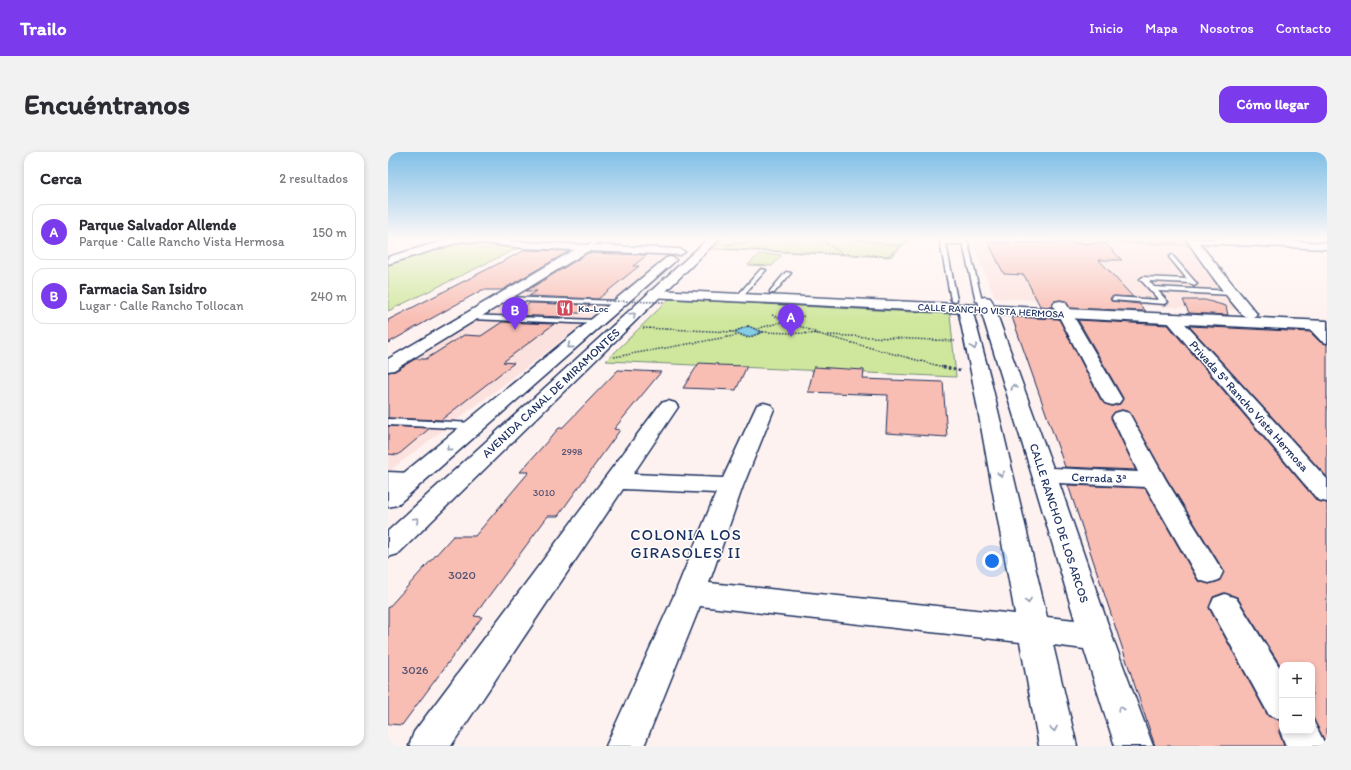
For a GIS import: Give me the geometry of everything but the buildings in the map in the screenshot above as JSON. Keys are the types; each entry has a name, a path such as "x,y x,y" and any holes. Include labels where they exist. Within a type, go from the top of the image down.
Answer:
{"street":[{"path":"388,366 555,267"},
{"name":"AVENIDA CANAL DE MIRAMONTES","path":"388,499 399,480 475,426 597,322 613,302 660,267"},
{"name":"AVENIDA CANAL DE MIRAMONTES","path":"388,547 620,328 661,294 684,267"},
{"path":"1212,267 1250,314"},
{"name":"CALLE RANCHO VISTA HERMOSA","path":"741,294 772,292 1062,309 1172,318 1323,323"},
{"name":"CALLE RANCHO VISTA HERMOSA","path":"661,294 741,294 975,304"},
{"path":"975,304 972,342 981,376 1058,746"},
{"name":"CALLE RANCHO DE LOS ARCOS","path":"975,304 1021,410 1134,746"},
{"path":"1062,309 1117,408 1154,480 1209,572"},
{"name":"CALLE RANCHO VISTA HERMOSA","path":"1062,309 1250,314 1323,323"},
{"name":"Privada 5ª Rancho Vista Hermosa","path":"1172,318 1327,494"},
{"path":"1323,323 1327,338"},
{"path":"428,746 668,407"},
{"path":"625,746 690,593 764,409"},
{"path":"987,409 1021,410"},
{"name":"Cerrada 3ª","path":"1044,475 1154,480"},
{"path":"616,481 732,486"},
{"path":"690,593 1096,636"},
{"path":"1226,606 1279,698"},
{"path":"1300,734 1307,746"}],"lane":[{"path":"956,267 975,304"},
{"path":"969,267 975,304"},
{"path":"1180,267 1201,292"},
{"path":"741,294 763,270"},
{"path":"772,292 788,274"},
{"path":"1114,299 1165,302 1143,279 1192,281"},
{"path":"1153,290 1232,293"},
{"path":"501,299 613,302"},
{"path":"470,317 597,322"},
{"path":"388,422 475,426"}],"path":[{"path":"613,302 661,294"},
{"path":"787,320 822,335 981,376"},
{"path":"733,332 748,326 763,332 972,342"},
{"path":"620,328 733,332 748,338 763,332"},
{"path":"584,362 740,335"}],"shaded area":[{"path":"556,267 660,267 388,472 388,363"},
{"path":"982,267 1203,267 1237,310 995,298"}],"green space":[{"path":"388,267 479,267 388,311"},
{"path":"669,299 950,314 956,377 606,361"}],"water":[{"path":"748,326 762,332 748,337 735,332"}],"place":[{"name":"Ka-Loc","path":"565,308"},
{"name":"Farmacia San Isidro","path":"515,330"},
{"name":"Parque Salvador Allende","path":"791,337"}],"district":[{"name":"COLONIA LOS GIRASOLES II","path":"686,543"}]}
